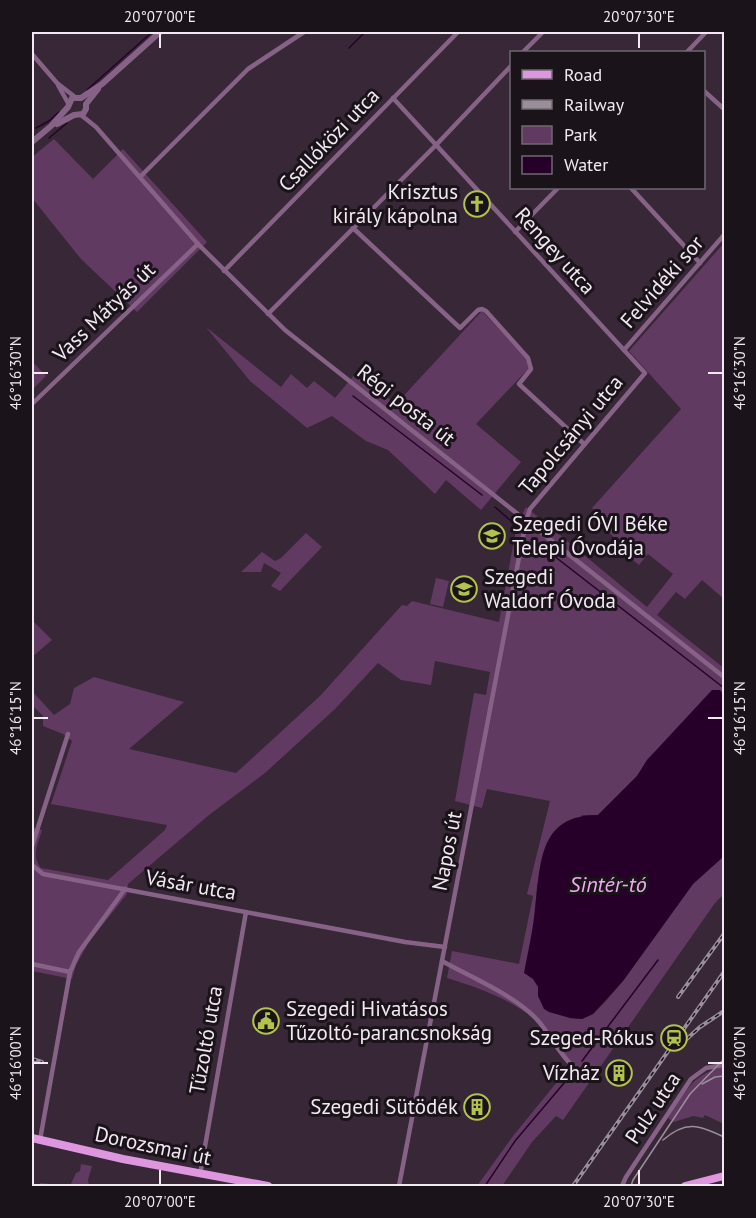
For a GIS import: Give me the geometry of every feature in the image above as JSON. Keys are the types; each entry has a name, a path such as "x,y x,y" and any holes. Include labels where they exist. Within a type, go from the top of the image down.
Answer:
{"main road":[{"name":"Dorozsmai út","path":"36,1139 268,1186"},
{"path":"685,1186 724,1176"}],"street":[{"path":"32,142 51,126 68,105 102,84 160,32"},
{"path":"140,177 248,69 304,32"},
{"name":"Csallóközi utca","path":"224,271 458,32"},
{"path":"524,51 543,32"},
{"path":"688,51 706,32"},
{"path":"32,54 57,83 78,98 86,107"},
{"path":"268,314 510,67"},
{"path":"57,83 68,105 77,115"},
{"path":"51,126 77,115 86,107 102,84"},
{"path":"705,92 724,110"},
{"name":"Rengey utca","path":"393,98 645,373"},
{"name":"Régi posta út","path":"86,107 96,127 198,244 268,314 386,411 724,677"},
{"name":"Régi posta út","path":"77,115 96,127"},
{"path":"515,232 557,189"},
{"path":"632,189 700,263"},
{"path":"353,228 460,327 478,310 486,311 528,358 531,369 519,384 584,444"},
{"name":"Felvidéki sor","path":"624,350 724,235"},
{"name":"Vass Mátyás út","path":"32,404 198,244"},
{"name":"Tapolcsányi utca","path":"526,520 530,509 645,373"},
{"name":"Napos út","path":"399,1186 526,520"},
{"path":"32,846 68,734"},
{"path":"32,865 43,874 125,889"},
{"name":"Vásár utca","path":"36,1139 70,972 79,952 125,889 405,942 445,947"},
{"name":"Tűzoltó utca","path":"200,1174 246,912"},
{"path":"442,961 522,1005 536,1018 582,1074"},
{"path":"32,964 70,972"},
{"name":"Pulz utca","path":"622,1186 691,1079 706,1068 724,1065"}],"green space":[{"path":"54,139 93,179 123,149 207,242 137,312 81,259 32,198 32,157"},
{"path":"724,243 724,599 702,580 685,599 676,592 657,615 724,668 724,695 719,690 647,760 637,776 598,815 582,815 537,884 533,979 537,986 570,1018 582,1019 593,1014 606,1001 693,884 724,856 724,894 715,903 563,1120 556,1116 532,1142 502,1186 477,1186 513,1136 570,1066 545,1031 527,1013 494,995 447,978 452,951 519,964 533,896 527,894 550,801 487,789 482,808 455,801 474,693 486,695 490,672 435,661 431,685 401,680 378,663 335,709 265,773 209,815 128,884 127,894 89,942 76,965 72,979 32,971 32,827 42,830 36,854 41,868 108,880 165,830 167,825 51,804 72,741 63,734 43,726 43,716 32,705 32,691 54,715 70,704 74,688 94,677 184,702 129,749 236,773 320,696 402,605 407,606 412,601 499,622 517,524 526,507 647,607 673,574 648,554 639,565 613,544 616,539 598,523 603,518 592,508 681,409 629,351"},
{"path":"482,311 526,358 529,368 476,424 521,462 481,510 446,480 435,494 388,450 366,441 332,416 307,428 250,381 206,327 281,387 291,374 307,388 314,381 335,398 355,374 396,404"},
{"path":"32,361 46,376 32,390"},
{"path":"306,533 322,547 280,591 271,586 281,573 264,563 261,572 241,572 262,552 275,561 281,558"},
{"path":"436,578 449,581 443,607 430,604"},
{"path":"32,620 52,640 32,657"},
{"path":"719,1068 724,1068 724,1124 705,1115 703,1118 693,1116 674,1122 668,1118 683,1094 695,1081"},
{"path":"81,1164 92,1166 88,1180 89,1186 70,1186 76,1173 80,1171"},
{"path":"41,1183 70,1186 35,1186"}],"water":[{"name":"Sintér-tó","path":"712,690 720,690 724,695 724,856 693,884 623,981 593,1014 582,1019 549,1012 544,1009 538,996 538,986 524,973 539,875 546,845 553,833 564,823 578,817 598,815 637,776 647,760"}],"waterway":[{"path":"87,90 152,32"},
{"path":"349,48 365,32"},
{"path":"36,128 59,112"},
{"path":"49,138 67,123"},
{"path":"353,396 482,495"},
{"path":"495,507 511,521"},
{"path":"549,552 724,688"},
{"path":"582,1061 658,960"},
{"path":"485,1186 515,1141 570,1076"}],"tram line":[{"path":"631,1186 690,1094 724,1059"},
{"path":"702,1084 715,1077 724,1076"},
{"path":"663,1140 679,1129 693,1126 724,1137"}],"railway":[{"path":"678,997 724,934"},
{"path":"573,1186 724,972"},
{"path":"680,1045 700,1027 724,1011"},
{"path":"32,1059 42,1062"}],"place":[{"name":"Krisztus király kápolna","path":"477,204"},
{"name":"Szegedi ÓVI Béke Telepi Óvodája","path":"492,536"},
{"name":"Szegedi Waldorf Óvoda","path":"464,589"},
{"name":"Szegedi Hivatásos Tűzoltó-parancsnokság","path":"266,1021"},
{"name":"Szeged-Rókus","path":"674,1038"},
{"name":"Vízház","path":"619,1073"},
{"name":"Szegedi Sütödék","path":"477,1107"}]}
